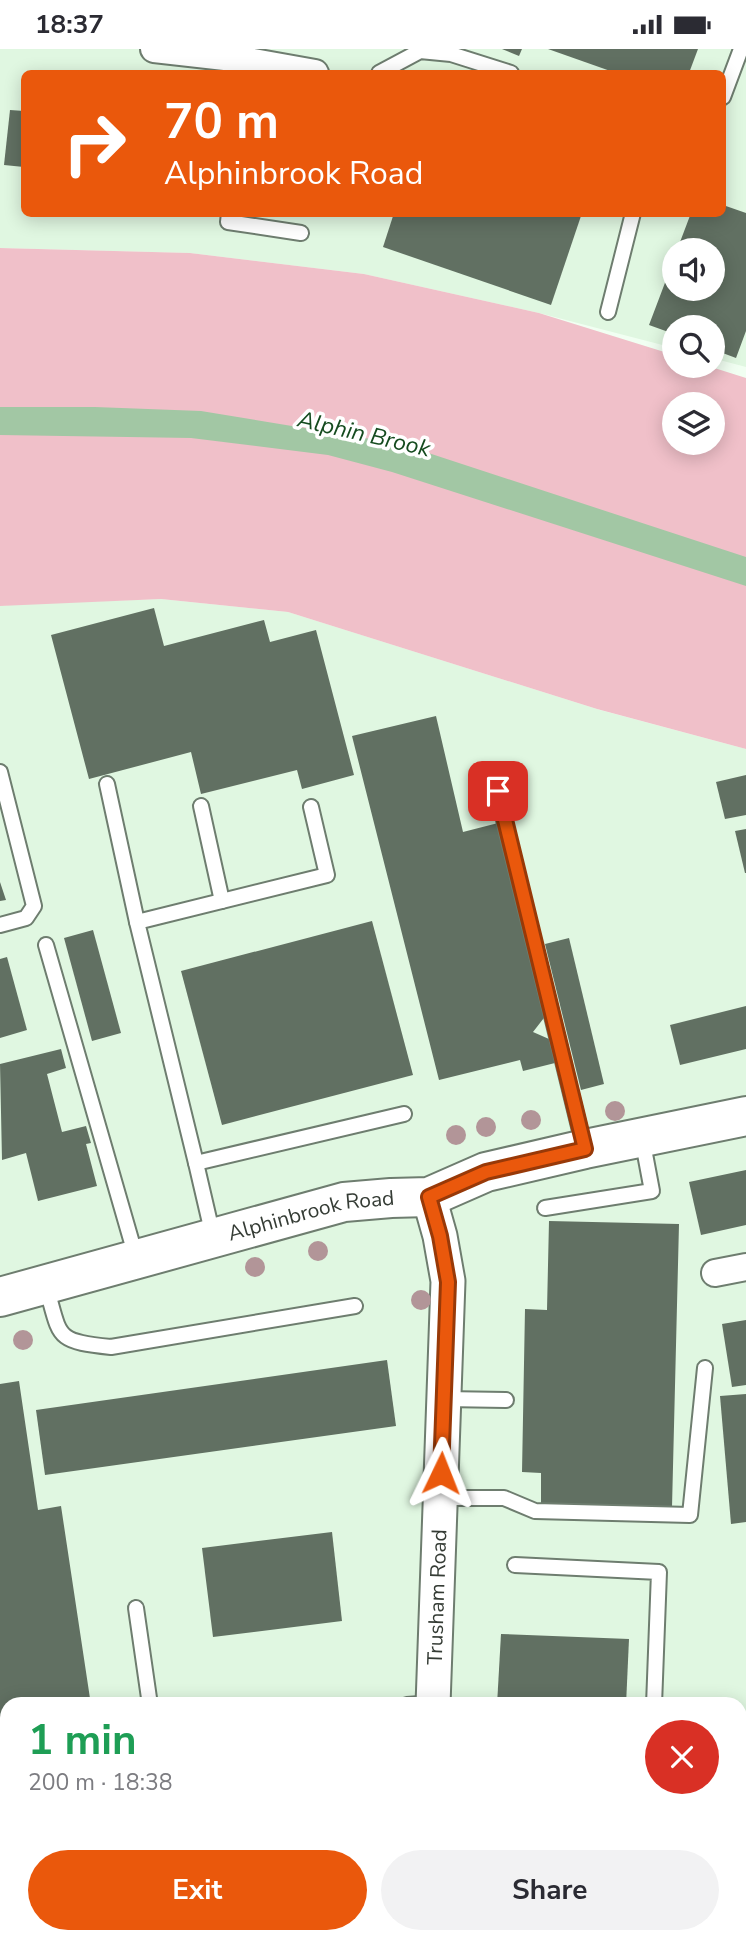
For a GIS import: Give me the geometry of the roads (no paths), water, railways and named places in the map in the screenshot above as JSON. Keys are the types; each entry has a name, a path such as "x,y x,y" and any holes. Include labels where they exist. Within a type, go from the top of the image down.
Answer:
{"main road":[{"name":"Alphinbrook Road","path":"0,1297 344,1202 429,1197 486,1172 642,1136 746,1116"}],"street":[{"path":"154,49 226,53 252,68 277,70"},
{"name":"Trusham Road","path":"425,1697 440,1498 448,1282 440,1236 429,1197"},
{"path":"715,1273 746,1267"}],"lane":[{"path":"726,89 741,49"},
{"path":"385,70 420,51 445,51 502,70"},
{"path":"229,217 228,222 301,233"},
{"path":"608,312 632,217"},
{"path":"0,772 34,906 26,918 0,925"},
{"path":"107,784 137,922 214,1239"},
{"path":"498,791 585,1149"},
{"path":"201,806 222,901"},
{"path":"137,922 327,875 311,807"},
{"path":"46,945 137,1260"},
{"path":"196,1163 404,1114"},
{"path":"545,1208 652,1191 642,1136"},
{"path":"46,1284 59,1332 74,1343 111,1347 355,1307"},
{"path":"440,1498 505,1498 534,1511 690,1515 705,1368"},
{"path":"444,1399 506,1400"},
{"path":"514,1565 659,1572 654,1697"},
{"path":"136,1608 149,1697"}],"water label":[{"name":"Alphin Brook","path":"364,434"}]}
